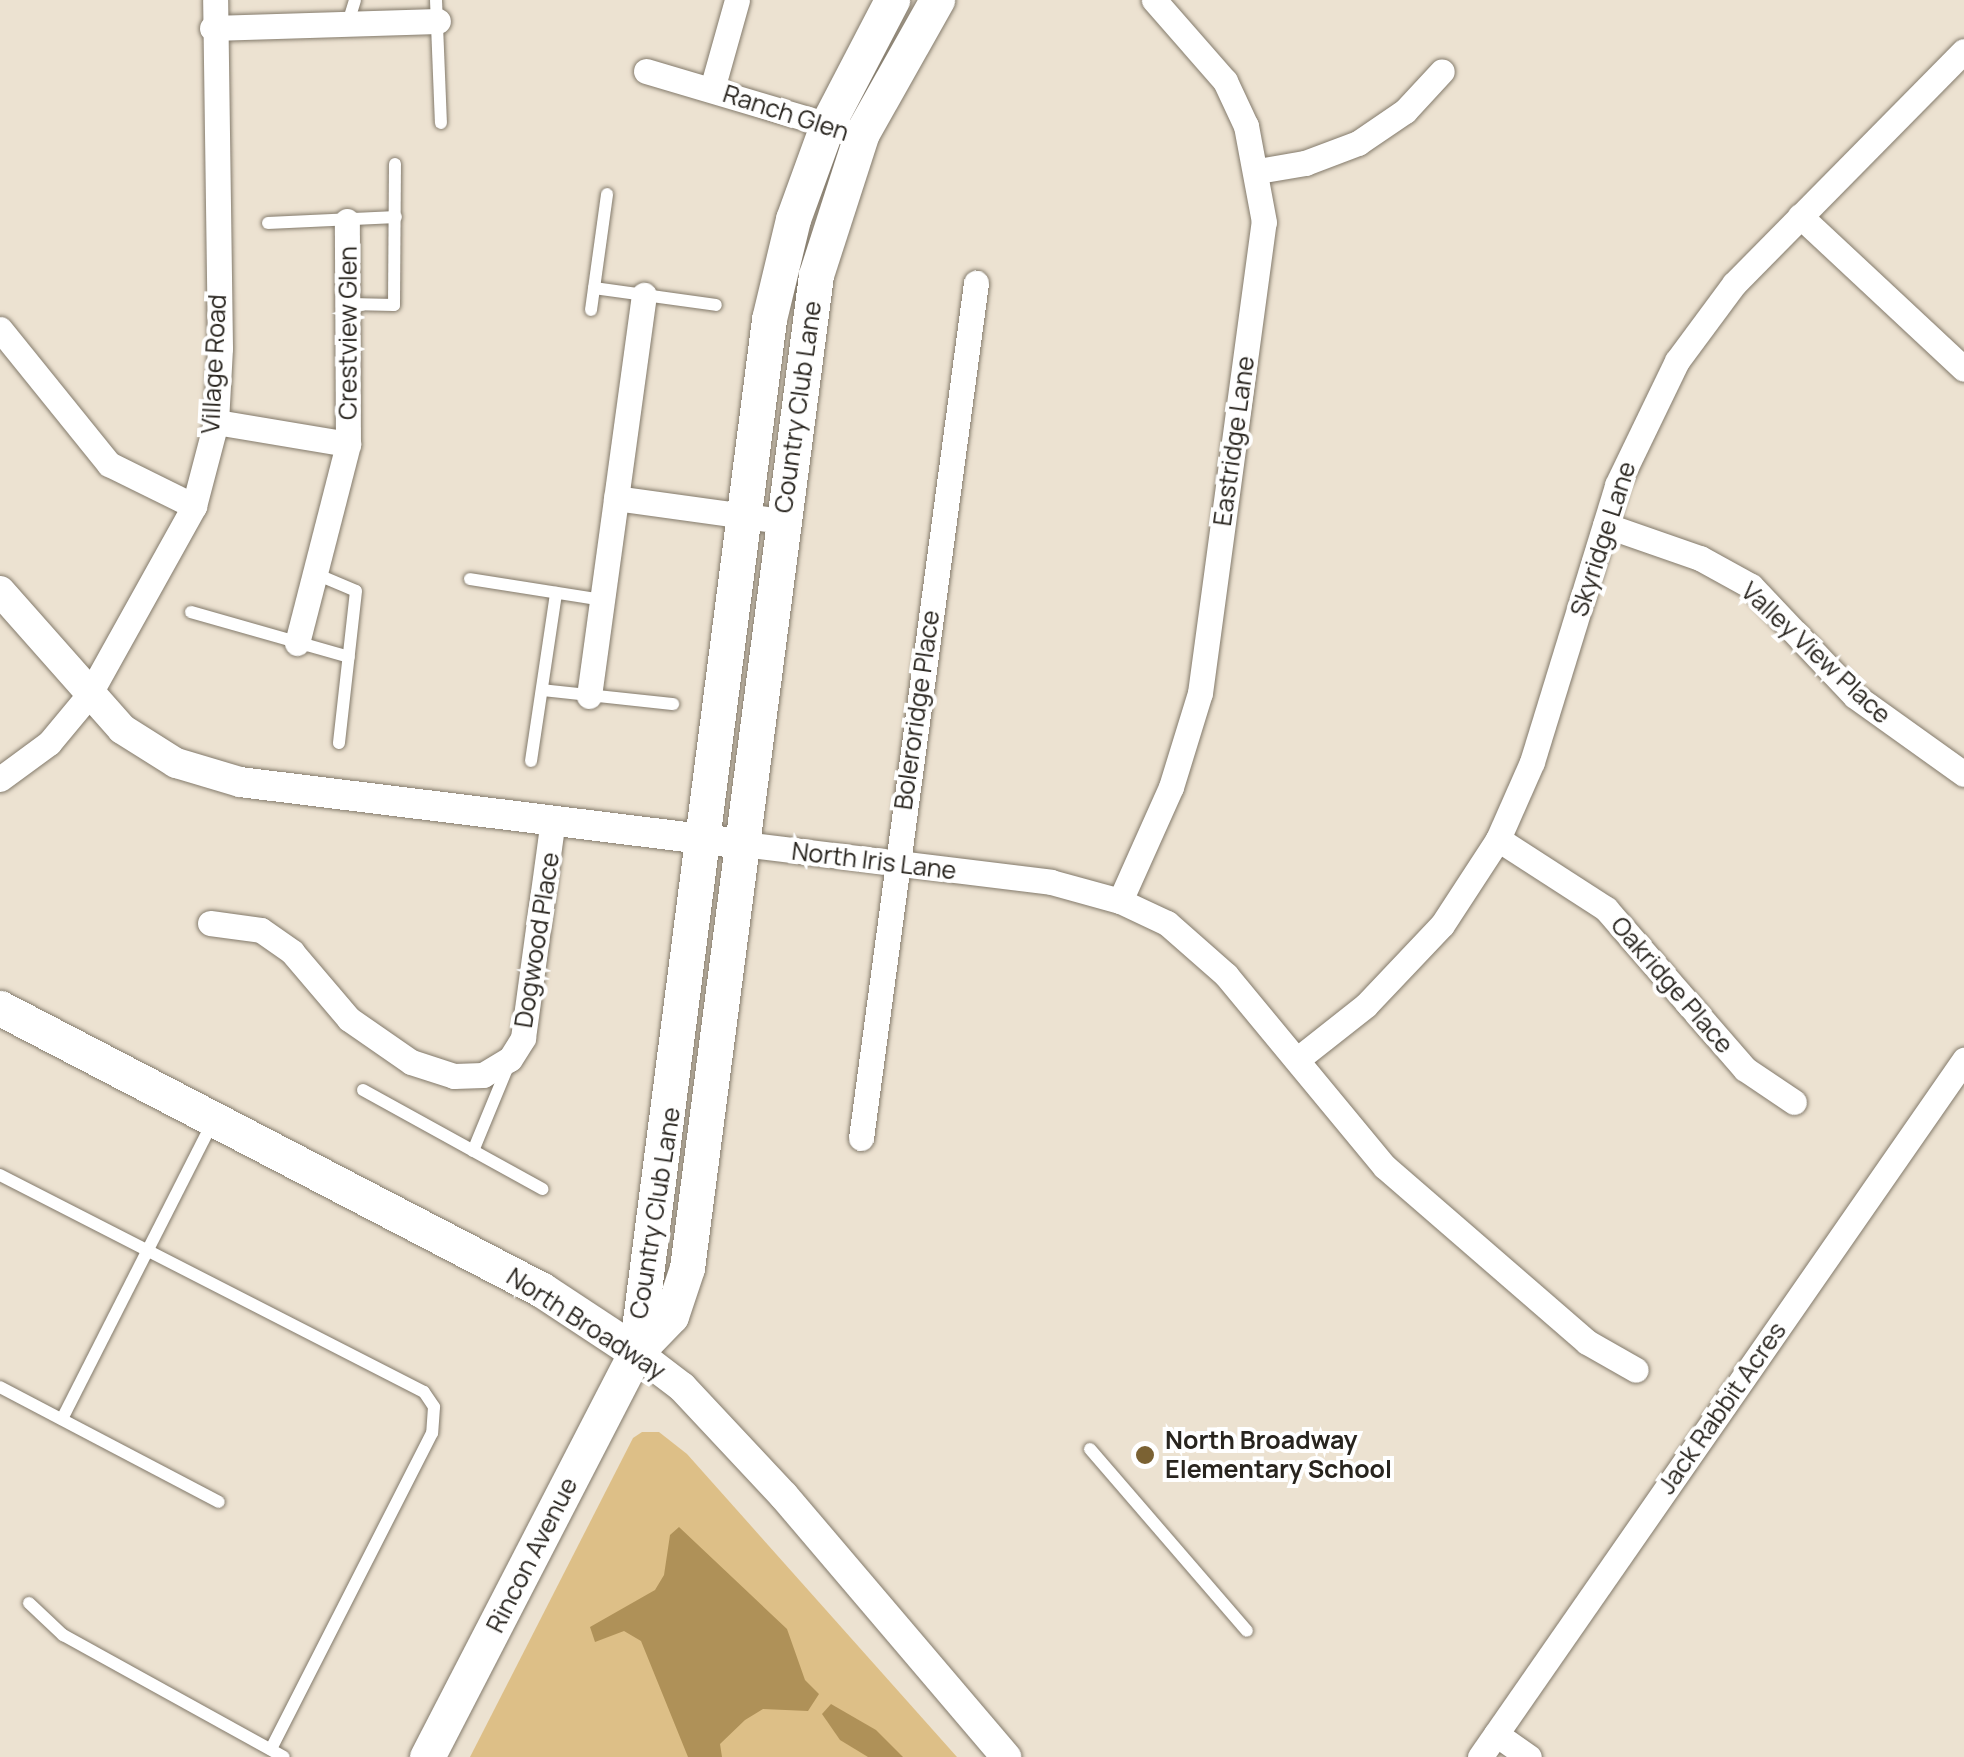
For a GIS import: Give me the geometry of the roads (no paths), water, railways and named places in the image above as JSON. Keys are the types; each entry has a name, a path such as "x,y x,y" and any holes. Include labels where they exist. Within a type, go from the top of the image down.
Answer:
{"main road":[{"name":"Country Club Lane","path":"636,1352 706,840 769,319 792,219 828,123 892,0"},
{"name":"Country Club Lane","path":"636,1352 672,1316 687,1268 816,274 861,137 937,0"},
{"name":"North Broadway","path":"0,1008 212,1122 542,1290 636,1352"},
{"name":"Rincon Avenue","path":"427,1757 636,1352"}],"street":[{"name":"Village Road","path":"0,779 49,743 89,696 194,506 216,422 212,28 215,0"},
{"name":"Ranch Glen","path":"712,89 737,0"},
{"name":"Eastridge Lane","path":"1120,901 1171,787 1200,693 1264,222 1258,171 1225,81 1154,0"},
{"path":"212,28 351,12 437,10"},
{"name":"Skyridge Lane","path":"1298,1058 1366,1005 1442,925 1498,839 1532,762 1624,468 1678,361 1734,284 1964,51"},
{"name":"Ranch Glen","path":"646,70 828,123 861,137"},
{"path":"1258,171 1305,163 1358,143 1405,111 1442,72"},
{"path":"1800,216 1964,370"},
{"name":"Crestview Glen","path":"297,643 348,444 347,221"},
{"name":"Boleroridge Place","path":"860,1138 976,283"},
{"path":"589,696 644,295"},
{"path":"0,329 108,464 194,506"},
{"name":"Crestview Glen","path":"216,422 348,444"},
{"path":"616,498 782,521"},
{"name":"Valley View Place","path":"1605,525 1700,558 1751,586 1855,696 1964,774"},
{"name":"North Iris Lane","path":"0,591 122,729 172,762 240,782 1051,882 1120,901 1191,940 1298,1058 1385,1166 1587,1342 1636,1370"},
{"name":"Dogwood Place","path":"210,923 261,930 292,952 349,1019 411,1062 454,1076 483,1075 510,1058 524,1038 554,819"},
{"name":"Oakridge Place","path":"1498,839 1606,909 1745,1069 1794,1102"},
{"name":"Jack Rabbit Acres","path":"1480,1757 1963,1062"},
{"name":"North Broadway","path":"636,1352 682,1387 771,1482 1006,1757"},
{"path":"1496,1734 1529,1757"}],"lane":[{"path":"437,10 441,124"},
{"path":"350,304 394,306 395,164"},
{"path":"591,310 607,194"},
{"path":"268,223 396,217"},
{"path":"594,288 716,305"},
{"path":"316,574 356,591 339,742"},
{"path":"470,579 602,600"},
{"path":"531,761 556,592"},
{"path":"191,612 348,657"},
{"path":"542,690 673,704"},
{"path":"473,1151 510,1058"},
{"path":"363,1090 542,1190"},
{"path":"62,1419 212,1122"},
{"path":"0,1175 424,1392 434,1407 432,1433 271,1750"},
{"path":"0,1387 220,1502"},
{"path":"1090,1449 1247,1632"},
{"path":"29,1603 62,1636 284,1757"}],"place":[{"name":"North Broadway Elementary School","path":"1145,1455"}]}
